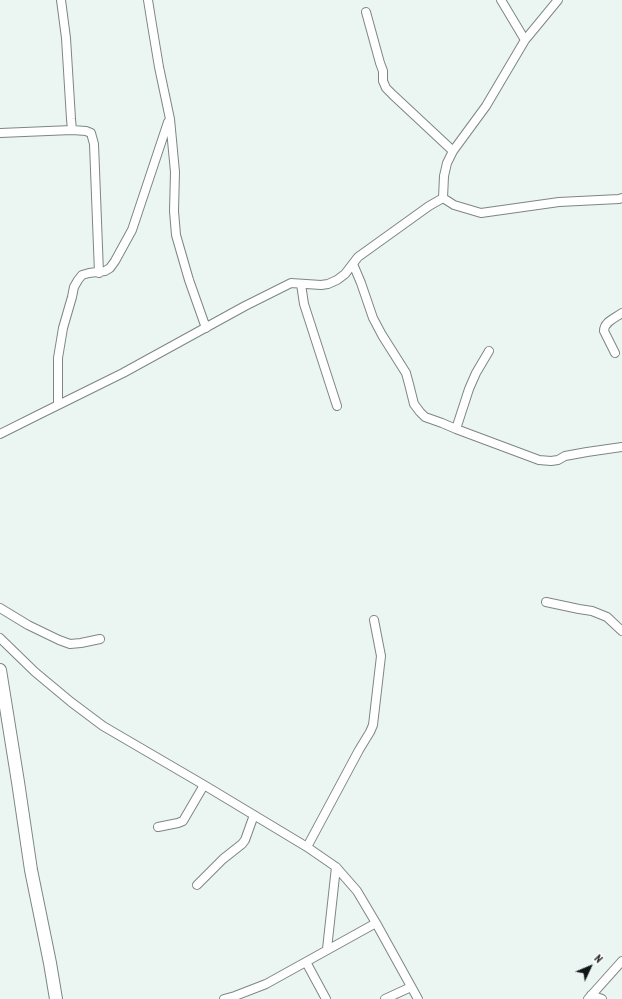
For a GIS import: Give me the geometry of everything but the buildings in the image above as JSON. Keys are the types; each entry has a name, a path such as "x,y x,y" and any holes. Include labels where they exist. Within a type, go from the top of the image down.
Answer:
{"main road":[{"path":"0,670 31,870 56,999"}],"street":[{"path":"61,0 66,38 72,130"},
{"path":"148,0 159,68 170,119 175,172 174,211 176,235 189,280 206,328"},
{"path":"501,0 525,40"},
{"path":"443,198 444,176 447,163 453,151 486,106 525,40 558,0"},
{"path":"366,12 383,71 383,81 386,88 453,151"},
{"path":"58,405 58,358 63,328 74,287 82,275 106,271 115,261 132,230 170,119"},
{"path":"0,133 72,130 91,133 93,139 99,272"},
{"path":"443,198 454,205 481,213 559,202 621,200"},
{"path":"0,434 123,373 291,283 321,285 337,280 345,274 358,257 422,210 443,198"},
{"path":"353,264 373,318 406,373 414,404 425,416 442,422 456,430 539,460 558,460 565,456 622,448"},
{"path":"301,284 304,304 337,406"},
{"path":"615,353 604,331 604,328 606,324 622,313"},
{"path":"456,430 469,389 476,373 490,351"},
{"path":"546,602 579,610 592,611 606,617 622,631"},
{"path":"0,608 28,625 70,644 100,639"},
{"path":"308,848 373,725 381,656 374,620"},
{"path":"0,638 34,672 103,726 254,815 336,867 357,891 418,999"},
{"path":"158,827 182,820 204,785"},
{"path":"197,885 223,859 242,844 245,840 254,815"},
{"path":"327,949 336,867"},
{"path":"224,999 266,984 376,923"},
{"path":"590,997 622,961"},
{"path":"306,962 326,999"},
{"path":"384,999 411,987"},
{"path":"590,997 602,999"}]}
